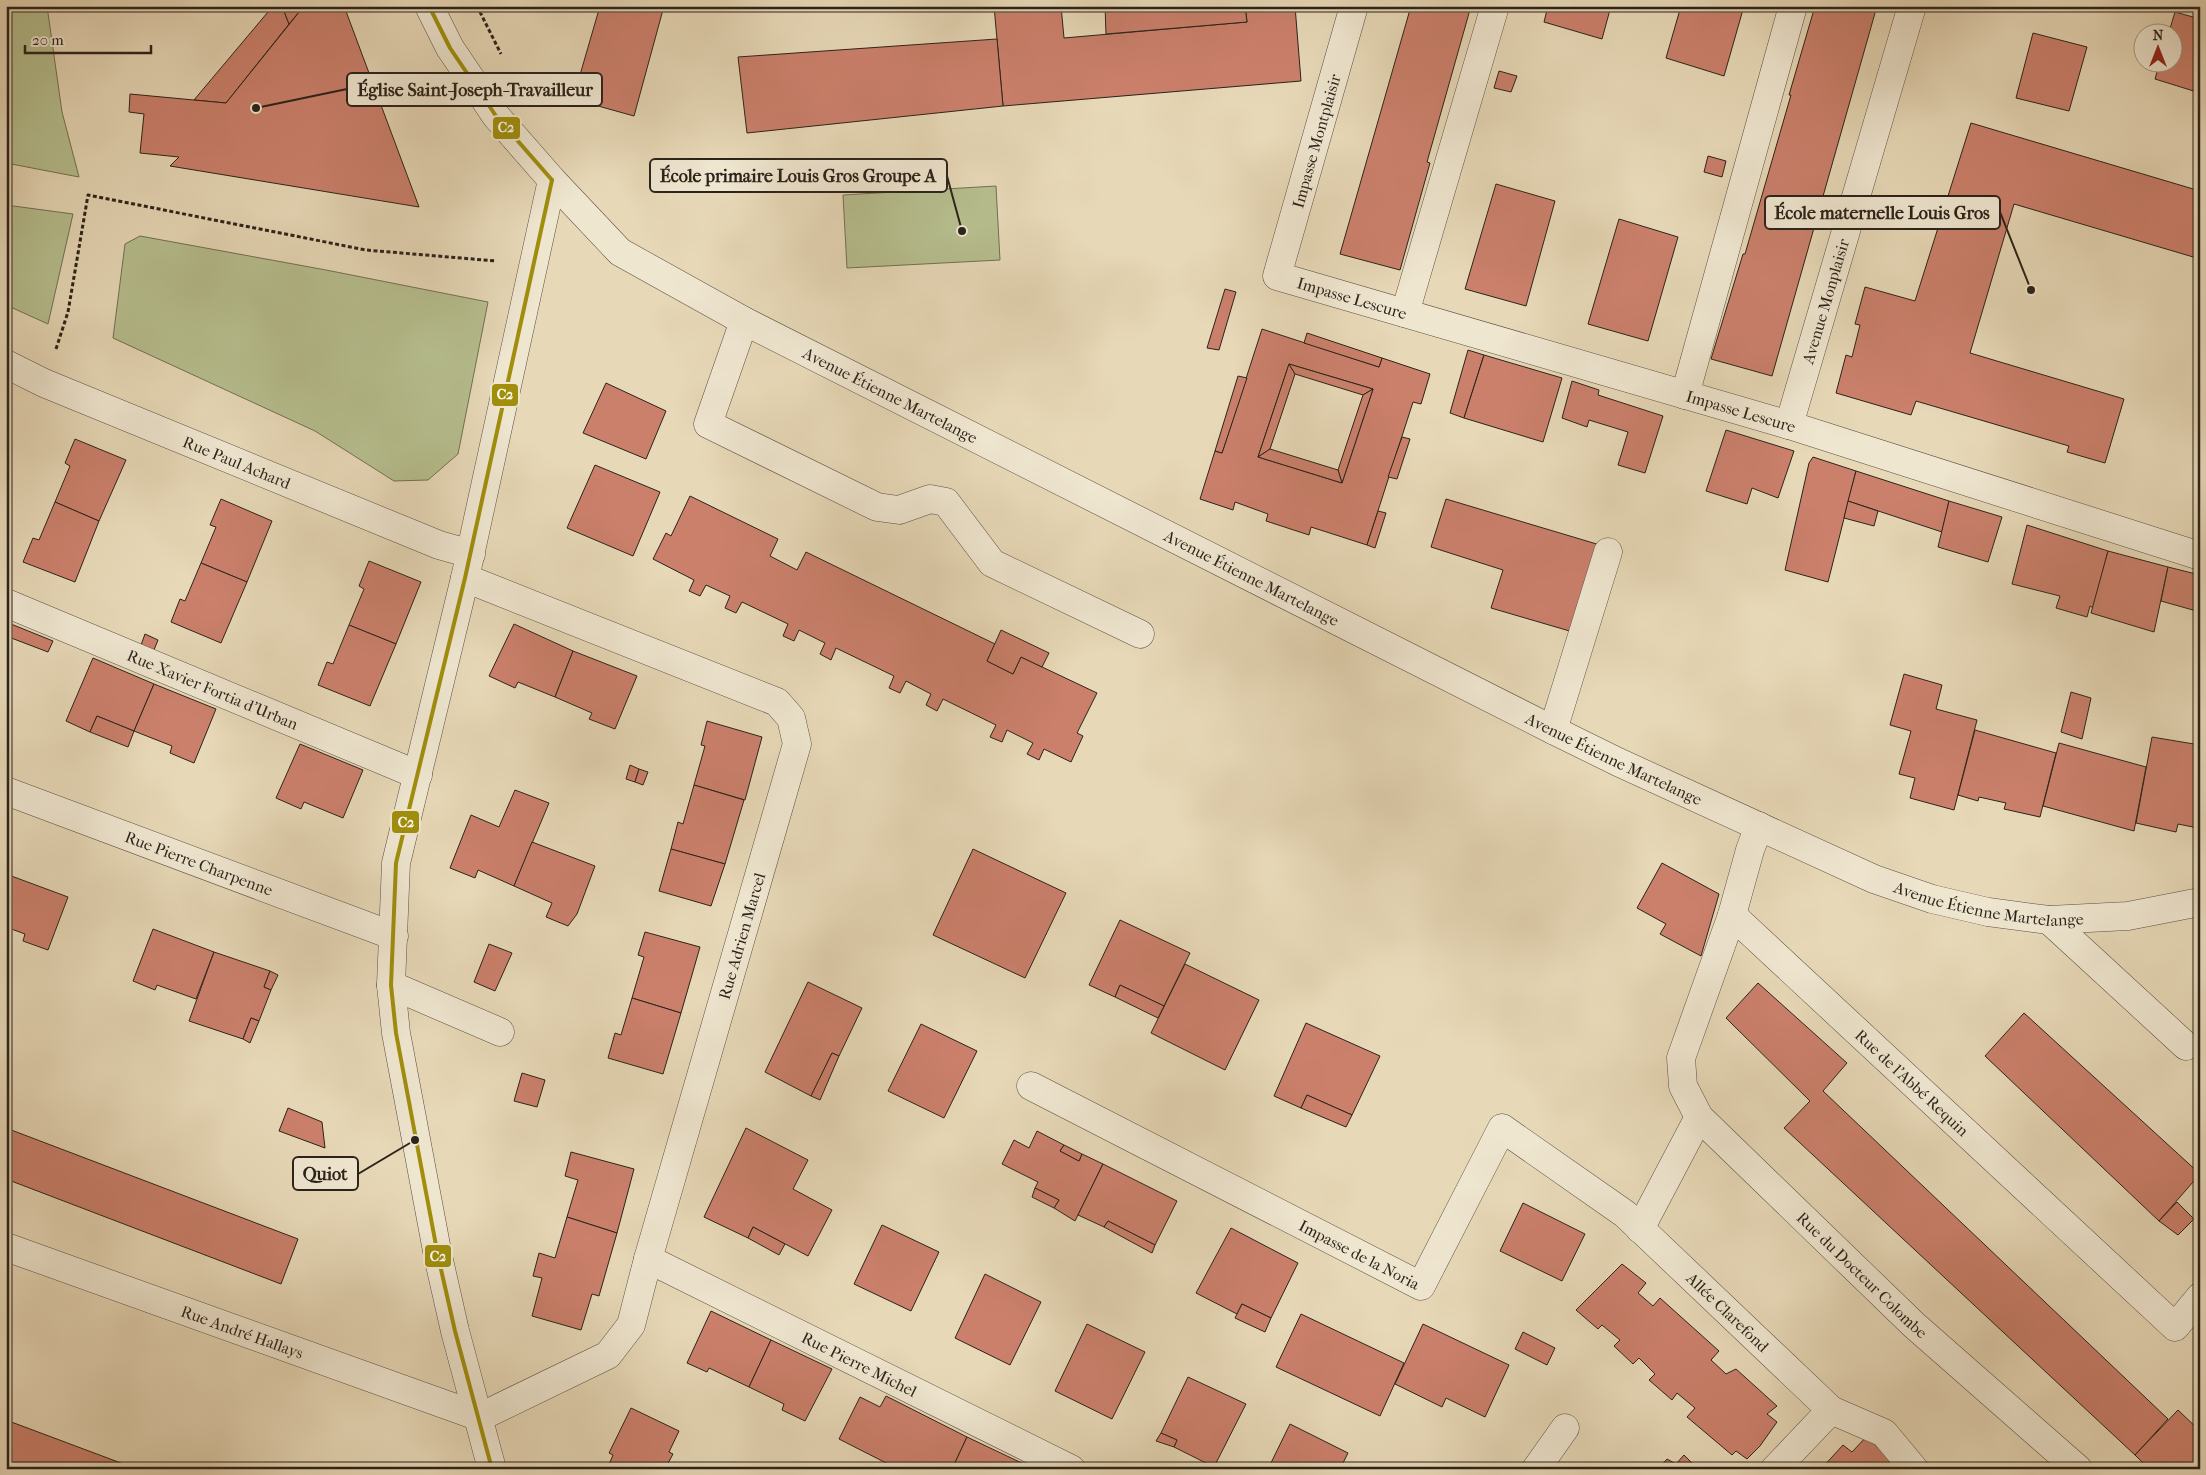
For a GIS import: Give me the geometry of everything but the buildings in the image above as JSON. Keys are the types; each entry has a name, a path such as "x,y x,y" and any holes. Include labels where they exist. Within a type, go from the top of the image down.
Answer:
{"street":[{"name":"Avenue Étienne Martelange","path":"430,6 450,48 496,116 552,180 620,252 744,321 1553,730 1618,762 1874,879 1932,899 1988,912 2049,920 2128,916 2200,902"},
{"name":"Impasse Montplaisir","path":"1278,276 1354,6"},
{"path":"1405,313 1495,6"},
{"path":"1685,394 1793,6"},
{"name":"Avenue Monplaisir","path":"1789,425 1912,6"},
{"path":"492,1469 480,1417 455,1331 436,1246 396,1033 392,986 396,863 468,566 552,180"},
{"name":"Impasse Lescure","path":"1278,276 1789,425 2200,556"},
{"path":"744,321 708,424 877,507 898,510 930,499 946,502 992,563 1140,634"},
{"name":"Rue Paul Achard","path":"6,364 44,383 439,545 468,566"},
{"path":"1553,730 1608,552"},
{"name":"Rue Adrien Marcel","path":"468,566 778,702 791,718 797,744 648,1259 631,1325 608,1355 480,1417"},
{"name":"Rue Xavier Fortia d'Urban","path":"6,603 418,775"},
{"name":"Rue Pierre Charpenne","path":"6,791 394,936"},
{"path":"1732,915 1750,850 1759,826"},
{"name":"Rue du Docteur Colombe","path":"1732,915 1681,1058 1683,1086 1699,1117 1914,1325 2078,1469"},
{"name":"Rue de l'Abbé Requin","path":"1732,915 2174,1327 2200,1297"},
{"path":"2049,920 2195,1046"},
{"path":"392,986 500,1032"},
{"name":"Impasse de la Noria","path":"1031,1086 1421,1286 1502,1128 1633,1221"},
{"path":"1633,1221 1699,1117"},
{"name":"Allée Clarefond","path":"1633,1221 1831,1410"},
{"name":"Rue André Hallays","path":"6,1248 480,1417"},
{"name":"Rue Pierre Michel","path":"648,1259 1071,1469"},
{"path":"1775,1469 1831,1410 1884,1433 1914,1469"},
{"path":"1536,1469 1565,1428"}],"path":[{"path":"44,383 68,312 88,196 366,250 533,264"}],"green space":[{"path":"6,6 47,6 62,112 79,177 6,163"},
{"path":"996,186 1000,260 847,268 843,195"},
{"path":"6,205 73,214 48,324 6,305"},
{"path":"140,236 488,302 458,454 428,480 394,481 315,431 113,338 125,244"}],"transit line":[{"name":"C2","path":"429,6 450,48 496,116 552,180"},
{"name":"C2","path":"492,1469 455,1331 438,1256 396,1033 391,985 396,863 465,578 552,180"}],"place":[{"name":"Église Saint-Joseph-Travailleur","path":"256,108"},
{"name":"École primaire Louis Gros Groupe A","path":"962,231"},
{"name":"École maternelle Louis Gros","path":"2031,290"},
{"name":"Quiot","path":"415,1140"}]}
